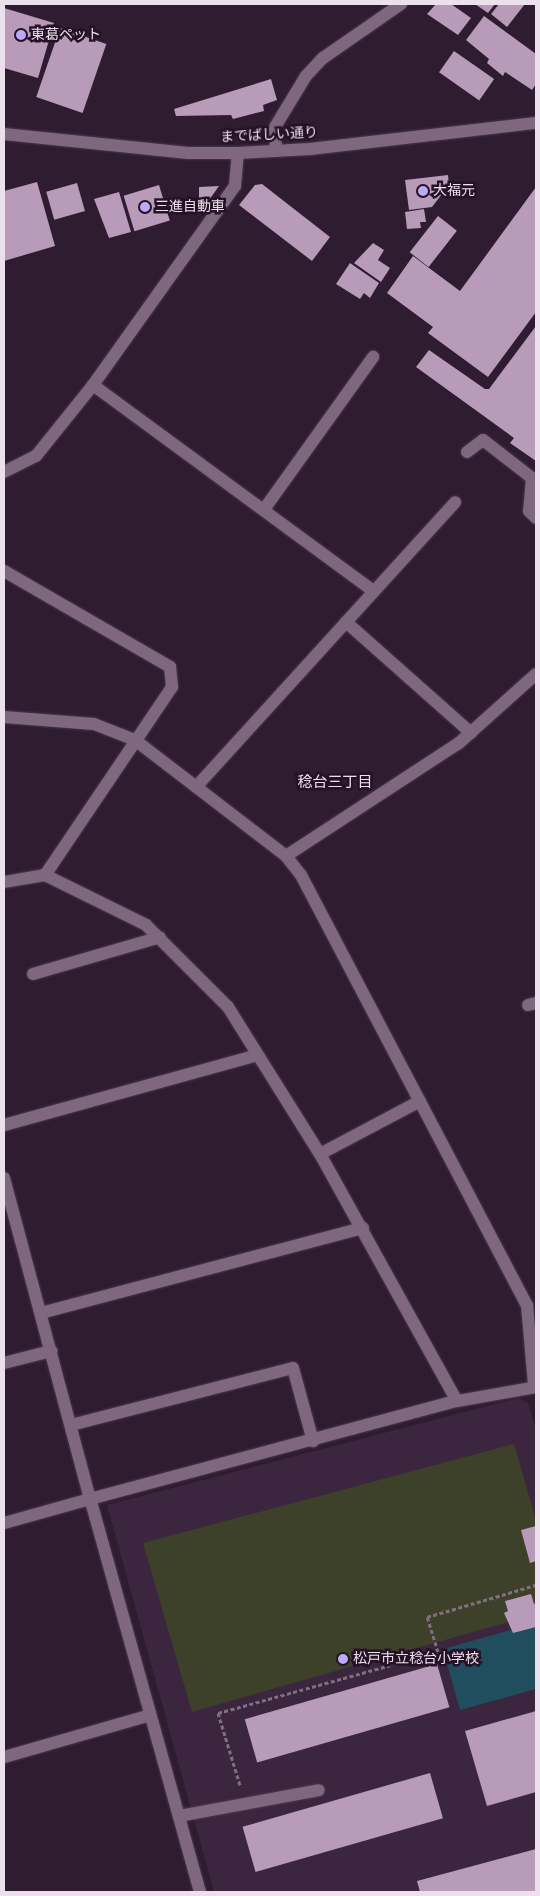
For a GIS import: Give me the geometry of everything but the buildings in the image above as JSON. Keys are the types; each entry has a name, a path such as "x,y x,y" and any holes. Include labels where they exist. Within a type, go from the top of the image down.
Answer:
{"street":[{"path":"276,151 276,126 306,76 323,58 401,4"},
{"name":"までばしい通り","path":"4,134 152,150 238,153 276,151 536,123"},
{"path":"4,472 36,456 93,385 234,186 238,153"},
{"path":"265,508 373,357"},
{"path":"93,385 265,508 372,590"},
{"path":"467,452 483,440 532,478 529,511 536,518"},
{"path":"196,787 346,622 372,590 455,502"},
{"path":"4,571 170,667 172,687 46,875"},
{"path":"346,622 471,733"},
{"path":"286,856 471,733 536,674"},
{"path":"4,717 94,724 135,740 286,856 301,875 528,1304 535,1386 457,1401 4,1523"},
{"path":"4,882 46,875 146,925 228,1006 320,1154 363,1228 457,1401"},
{"path":"33,974 160,937"},
{"path":"4,1125 258,1055"},
{"path":"320,1154 420,1101"},
{"path":"4,1178 7,1201 41,1313 90,1499 200,1892"},
{"path":"41,1313 363,1228"},
{"path":"4,1363 51,1351"},
{"path":"71,1425 293,1368 313,1441"},
{"path":"4,1757 150,1715"},
{"path":"180,1816 318,1790"}],"path":[{"path":"245,1803 218,1713 438,1652 427,1617 536,1585"}],"shaded area":[{"name":"松戸市立稔台小学校","path":"519,1398 528,1403 536,1430 536,1892 214,1892 107,1505"}],"green space":[{"path":"514,1444 536,1520 536,1614 192,1712 143,1543"}],"water":[{"path":"536,1623 536,1689 460,1710 443,1649"}],"place":[{"name":"東葛ペット","path":"21,35"},
{"name":"大福元","path":"423,191"},
{"name":"三進自動車","path":"145,207"},
{"name":"松戸市立稔台小学校","path":"343,1659"}],"district":[{"name":"稔台三丁目","path":"335,783"}]}
